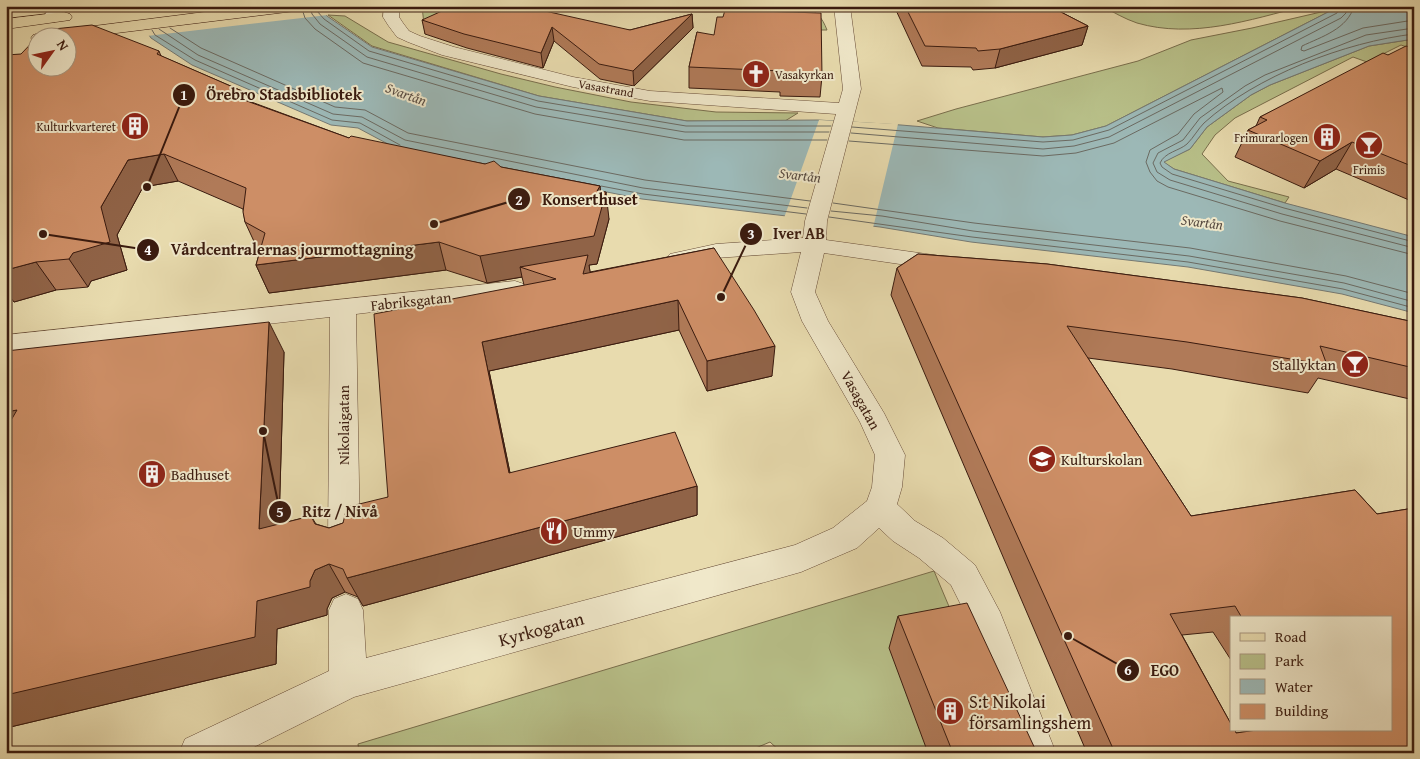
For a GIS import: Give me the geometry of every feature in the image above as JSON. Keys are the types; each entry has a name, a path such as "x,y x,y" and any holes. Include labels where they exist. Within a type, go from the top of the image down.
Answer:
{"main road":[{"path":"78,33 138,24 295,6"},
{"path":"6,24 75,15"},
{"path":"29,28 49,19"},
{"path":"42,28 49,19"},
{"path":"28,28 18,33 28,38"}],"street":[{"path":"49,19 60,6"},
{"name":"Vasastrand","path":"392,6 391,17 396,25 404,34 414,39 448,51 573,82 650,96 846,115"},
{"name":"Vasagatan","path":"842,6 852,89 815,233 803,292 815,321 874,421 890,455 887,487 880,508"},
{"path":"660,262 716,251 760,247 815,233 973,266"},
{"name":"Fabriksgatan","path":"6,344 499,292 536,286"},
{"name":"Nikolaigatan","path":"342,308 344,541"},
{"path":"880,508 904,531 931,548 963,575 982,612 1036,753"},
{"name":"Kyrkogatan","path":"199,753 348,681 801,558 845,538 880,508"},
{"path":"346,610 348,681"}],"green space":[{"path":"422,6 802,6 818,15 827,30 818,30 800,18 798,11 705,12 484,8 425,34"},
{"path":"1102,6 1304,6 1221,26 1179,29 1137,23"},
{"path":"1334,9 1106,126 1072,135 1043,137 938,128 917,121 1138,61 1191,40"},
{"path":"328,15 345,16 388,42 555,87 631,102 716,112 798,113 785,121 687,121 539,96 372,46"},
{"path":"1414,39 1413,49 1401,45 1367,62 1353,57 1235,118 1215,135 1202,154 1228,181 1289,197 1285,203 1174,169 1163,162 1190,149 1207,127 1251,95 1270,85 1369,46"},
{"path":"934,571 1011,753 782,753 770,742 744,753 359,753 358,744"}],"water":[{"name":"Svartån","path":"129,6 320,6 327,16 372,47 539,96 687,121 818,120 1043,137 1072,135 1106,126 1334,9 1414,6 1414,39 1369,46 1270,85 1251,95 1207,127 1190,149 1164,162 1174,169 1285,203 1414,237 1414,313 1342,294 1188,267 971,242 880,227 642,199 401,151 358,128 331,125 192,65 151,38"}],"pier":[{"path":"127,6 320,6 328,15 147,36"},
{"path":"819,120 898,124 873,228 784,218"}],"building":[{"path":"453,6 523,6 630,30 692,14 633,71 599,64 552,27 541,53 464,34 422,20"},
{"path":"905,6 1053,6 1055,9 1088,26 1000,49 978,51 976,48 925,46"},
{"name":"Vasakyrkan","path":"725,10 821,13 822,76 782,74 782,71 689,67 697,32 714,35 717,17 723,17"},
{"path":"92,25 159,51 157,54 242,91 233,96 349,138 351,136 485,164 494,161 501,167 600,186 597,191 606,192 594,236 480,256 439,242 256,265 265,233 245,222 243,212 246,188 164,154 128,160 101,207 110,242 73,253 69,259 36,262 6,270 6,55 21,54 28,47 28,78 78,78 78,28 63,28"},
{"name":"Frimurarlogen","path":"1406,46 1414,48 1414,167 1352,142 1320,161 1248,130 1267,120 1260,117 1383,53 1388,55"},
{"path":"714,248 775,346 707,361 678,300 482,342 509,473 675,432 697,486 347,578 343,569 329,564 315,570 310,581 310,587 257,601 255,637 6,695 6,429 17,410 6,412 6,351 269,322 259,529 311,516 315,524 329,528 343,523 347,507 388,497 374,314 556,279 520,267 588,255 583,274"},
{"path":"918,254 1047,264 1302,298 1414,322 1414,368 1320,346 1327,365 1187,342 1067,326 1191,516 1355,490 1377,514 1414,508 1414,753 1115,753 897,268"},
{"path":"967,603 1037,753 953,753 898,616"}],"place":[{"name":"Vasakyrkan","path":"756,74"},
{"name":"Kulturkvarteret","path":"135,126"},
{"name":"Frimurarlogen","path":"1327,137"},
{"name":"Frimis","path":"1369,145"},
{"name":"Örebro Stadsbibliotek","path":"147,187"},
{"name":"Konserthuset","path":"434,224"},
{"name":"Vårdcentralernas jourmottagning","path":"43,234"},
{"name":"Iver AB","path":"721,297"},
{"name":"Stallyktan","path":"1355,364"},
{"name":"Ritz / Nivå","path":"263,431"},
{"name":"Kulturskolan","path":"1042,459"},
{"name":"Badhuset","path":"152,474"},
{"name":"Ummy","path":"554,531"},
{"name":"EGO","path":"1068,636"},
{"name":"S:t Nikolai församlingshem","path":"950,711"}]}
